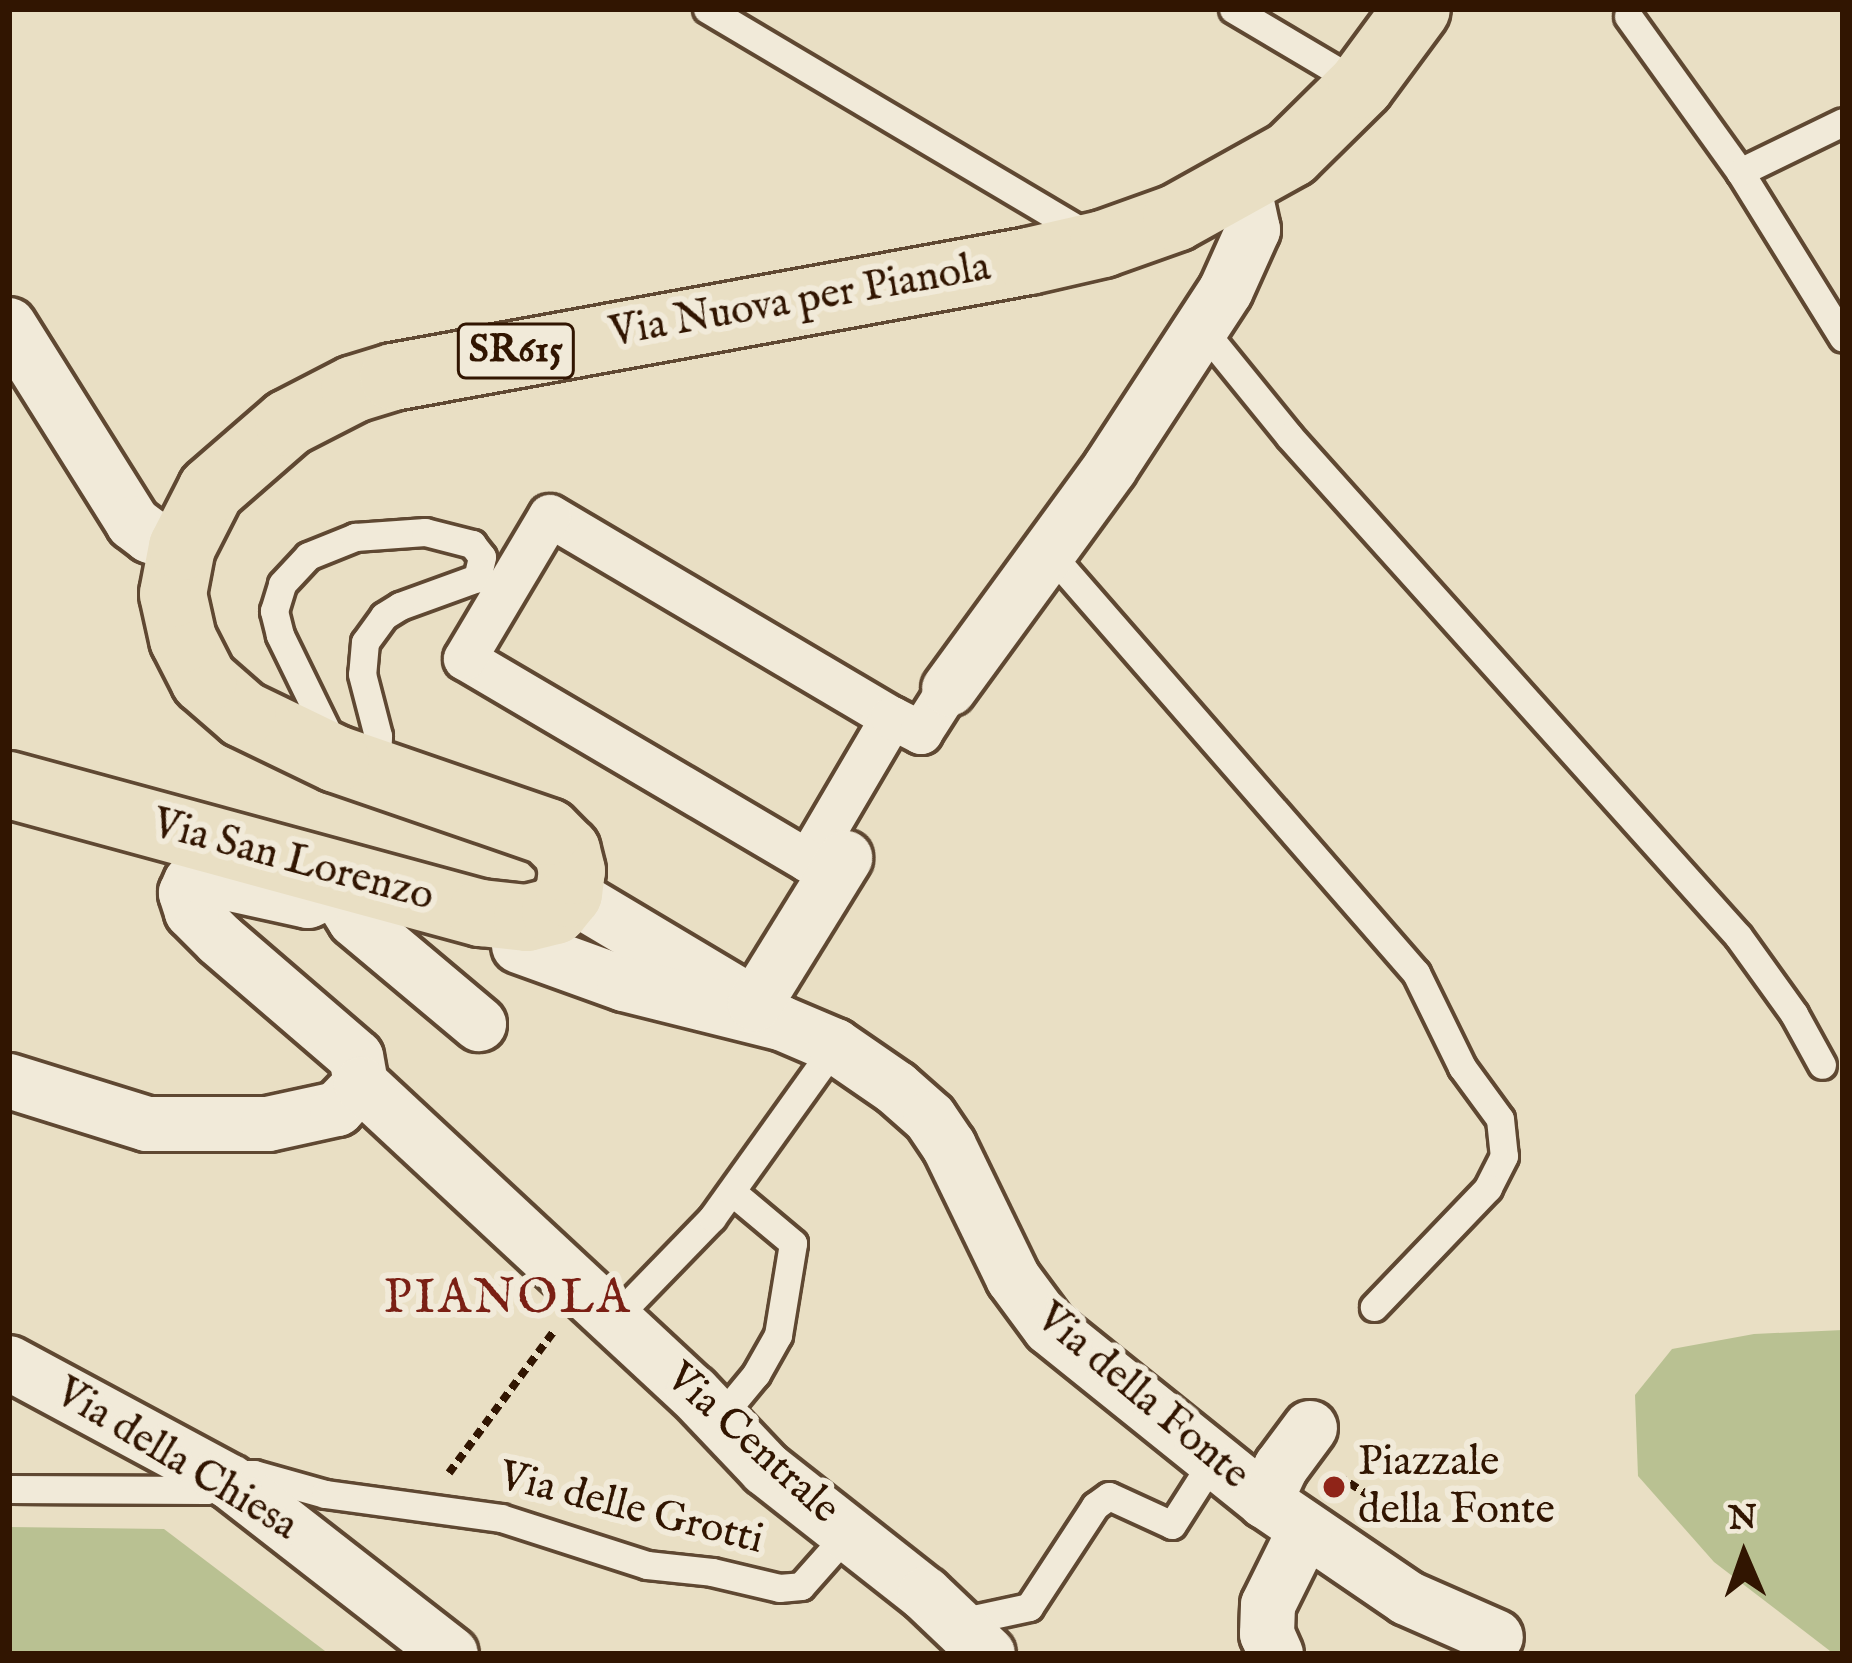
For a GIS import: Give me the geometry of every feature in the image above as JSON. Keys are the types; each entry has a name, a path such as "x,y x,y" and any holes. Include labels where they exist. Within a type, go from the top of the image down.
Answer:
{"main road":[{"name":"Via Nuova per Pianola","path":"569,894 571,861 560,841 548,832 356,766 243,714 204,680 175,613 175,572 201,504 232,470 288,423 354,389 449,363 1103,244 1176,218 1291,154 1361,86 1417,9"},
{"name":"Via San Lorenzo","path":"9,785 340,880 508,918 542,916 569,894"}],"street":[{"path":"892,718 808,861 465,659 490,587 550,516 921,734 1203,330 1253,230 1243,184"},
{"path":"9,325 133,523 150,536 182,547"},
{"path":"569,894 768,1014 845,858"},
{"name":"Via Centrale","path":"340,880 308,902 203,878 191,882 186,898 220,940 340,1040 362,1069 361,1084 766,1468 972,1638"},
{"path":"340,880 355,920 479,1024"},
{"name":"Via della Fonte","path":"519,946 624,984 768,1014 835,1046 930,1118 950,1146 1012,1277 1050,1328 1285,1515"},
{"path":"9,1081 108,1115 188,1127 268,1124 322,1115 338,1109 361,1084"},
{"name":"Via della Chiesa","path":"9,1363 230,1482 451,1654"},
{"path":"1276,1654 1268,1634 1268,1605 1285,1515 1281,1466 1310,1428"},
{"path":"1285,1515 1407,1598 1496,1637"}],"lane":[{"path":"707,9 1103,244"},
{"path":"1233,9 1361,86"},
{"path":"1628,16 1740,172 1843,338"},
{"path":"1740,172 1843,122"},
{"path":"1203,330 1289,436 1738,936 1794,1014 1822,1065"},
{"path":"425,532 472,544 482,557 490,587 400,606 384,616 365,642 362,674 378,736 356,766 329,729 275,620 278,592 308,556 338,542 425,532"},
{"path":"1048,551 1416,973 1462,1067 1500,1119 1504,1156 1488,1188 1374,1307"},
{"path":"599,1305 674,1262 732,1192 835,1046"},
{"path":"718,1420 756,1374 778,1335 793,1243 732,1192"},
{"path":"972,1638 1029,1607 1095,1506 1109,1496 1172,1525 1214,1459"},
{"name":"Via delle Grotti","path":"9,1489 175,1492 254,1474 299,1489 501,1518 646,1565 712,1572 778,1588 801,1586 849,1532"}],"path":[{"path":"441,1509 449,1472 599,1305"}],"green space":[{"path":"1843,1330 1843,1654 1834,1654 1714,1562 1638,1476 1635,1395 1672,1349 1754,1334"},
{"path":"9,1527 164,1529 329,1654 9,1654"}],"place":[{"name":"Piazzale della Fonte","path":"1334,1487"}],"district":[{"name":"PIANOLA","path":"508,1300"}]}
